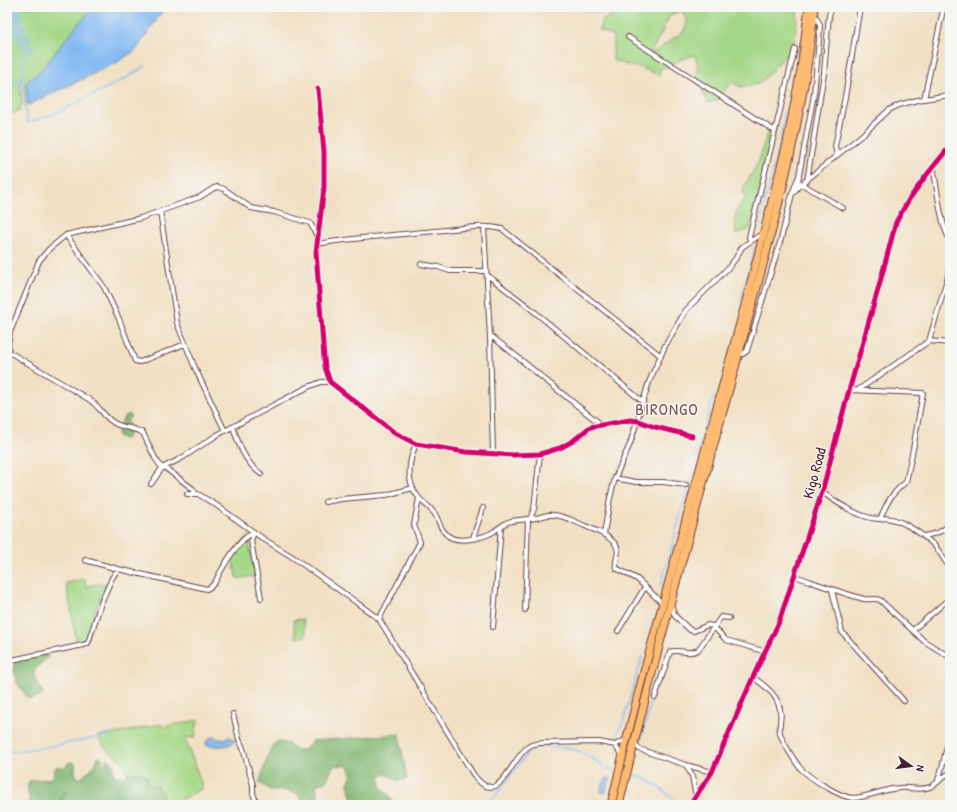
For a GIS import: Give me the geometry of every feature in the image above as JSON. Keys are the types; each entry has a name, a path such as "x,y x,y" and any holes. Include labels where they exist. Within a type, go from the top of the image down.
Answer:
{"highway":[{"path":"611,805 622,757 630,740 665,623 667,604 666,594 760,248 792,121 812,9"},
{"path":"619,805 631,752 630,740 766,255 789,159 802,95 812,9"}],"street":[{"path":"805,182 820,101 829,15 832,7"},
{"path":"837,155 835,146 847,89 860,7"},
{"path":"739,354 744,354 747,351 782,239 792,194 798,177 814,94 819,48 820,25 812,9"},
{"path":"924,99 943,10"},
{"path":"628,37 775,131"},
{"path":"750,240 795,49"},
{"path":"318,89 324,152 324,192 317,237 317,277 323,351 325,367 330,382 395,433 416,444 466,452 493,454 540,454 560,448 590,427 630,420 638,421 655,428 692,436"},
{"path":"792,194 862,135 889,110 899,104 950,95"},
{"name":"Kigo Road","path":"690,805 712,772 753,677 779,622 822,492 896,222 908,201 933,166 950,146"},
{"path":"933,166 942,216 947,235 950,240"},
{"path":"798,177 800,183 805,182 844,208"},
{"path":"317,237 310,223 274,212 251,208 224,189 218,187 200,197 141,218 66,236 49,249 39,261 10,332 8,344 9,352 90,400 97,405 115,424 143,433 155,458 163,467 193,489 195,493 211,502 290,556 379,619 478,782 483,785 488,787 499,784 524,750 534,744 540,743 599,742 615,745 630,740 639,749 712,772"},
{"path":"160,211 177,323 185,344 225,431"},
{"path":"317,244 393,234 484,227 502,229 661,356"},
{"path":"484,227 490,335 493,454"},
{"path":"604,534 615,478 630,444 649,382 661,356 686,310 729,268 742,247 750,240 764,232"},
{"path":"66,236 104,288 120,319 135,361 140,362 185,344"},
{"path":"750,240 756,243 760,248"},
{"path":"421,264 450,271 487,273 643,402"},
{"path":"857,390 929,341 950,269"},
{"path":"490,335 602,425"},
{"path":"929,341 950,343"},
{"path":"151,484 163,467 182,458 225,431 308,387 321,382 330,382"},
{"path":"849,390 923,393 914,449 906,482 897,488 880,519"},
{"path":"233,427 241,451 250,464 261,474"},
{"path":"416,444 410,461 409,470 413,488 419,498 432,510 441,529 448,535 456,539 474,538 486,535 511,521 554,515 604,534 615,544 617,548 616,568 634,577 655,596 667,604 676,616 692,631 708,625 715,627 726,640 766,652"},
{"path":"525,610 529,519 534,506 540,454"},
{"path":"615,478 636,482 663,482 686,485"},
{"path":"325,502 386,495 413,488"},
{"path":"822,492 858,513 874,519 888,518 895,520 924,536 935,547 950,568"},
{"path":"188,494 195,493"},
{"path":"379,619 420,542 414,525 419,498"},
{"path":"474,538 483,508"},
{"path":"924,536 940,532 950,524"},
{"path":"493,627 501,526"},
{"path":"85,560 118,569 207,588 213,585 228,559 239,544 248,535 254,532"},
{"path":"254,532 251,541 261,598"},
{"path":"7,661 88,643 101,603 112,578 118,569"},
{"path":"795,576 832,590 866,599 880,600 924,641 950,657"},
{"path":"618,631 645,587"},
{"path":"832,590 842,632 904,701"},
{"path":"655,596 666,594"},
{"path":"913,630 950,598"},
{"path":"665,623 676,616"},
{"path":"655,697 670,652 678,651 692,653 698,650 722,617 729,618"},
{"path":"753,677 768,690 778,702 781,714 781,734 796,762 807,774 837,793 848,797 857,797 898,788 926,788 934,786 937,782 950,773"},
{"path":"233,714 253,785 253,793 257,805"},
{"path":"937,782 941,773 945,751 950,743"},
{"path":"615,745 622,757"},
{"path":"631,752 639,749"},
{"path":"686,765 692,776 696,797"}],"green space":[{"path":"7,7 94,7 79,23 43,68 26,83 28,103 25,103 22,79 20,80 22,105 18,111 7,116"},
{"path":"601,7 798,7 794,47 759,84 741,87 732,82 716,101 708,103 697,80 698,64 694,55 660,69 659,75 639,67 626,65 613,60 613,36 599,30 602,20 611,16","holes":["682,10 687,22 684,31 649,56 670,15"]},
{"path":"902,7 950,7 950,10 909,11"},
{"path":"773,123 777,124 750,229 736,234 736,215 739,207 745,199 743,191 745,185 759,161 765,140"},
{"path":"129,414 131,416 127,421 131,427 127,438 125,439 119,437 117,432 124,417"},
{"path":"250,535 249,542 255,576 237,579 232,556"},
{"path":"85,579 86,586 107,583 96,609 86,642 77,644 66,583"},
{"path":"303,619 306,636 296,638 293,620"},
{"path":"47,653 48,657 34,671 34,676 43,693 41,696 29,699 17,682 14,662"},
{"path":"198,720 195,737 185,738 203,788 174,803 161,804 163,795 148,784 141,772 127,774 123,761 108,750 97,736 161,724 162,727"},
{"path":"399,734 407,779 399,781 386,774 380,776 381,787 390,796 393,804 406,803 411,805 357,805 352,801 348,784 352,774 349,766 334,765 325,783 320,783 316,786 319,799 313,804 302,801 297,793 271,790 259,783 270,750 277,741 289,744 296,750 305,750 312,741"},
{"path":"98,757 102,758 102,764 105,765 106,759 110,760 114,765 113,773 118,777 121,776 124,778 127,774 141,772 148,777 148,784 158,787 163,795 160,805 121,805 120,801 113,803 112,805 59,805 67,790 58,805 29,805 29,781 53,778 54,771 57,766 64,768 69,762 75,763 75,774 80,779 93,767"}],"water":[{"path":"94,7 165,7 136,50 116,63 28,105 26,83 43,68 79,23"},
{"path":"215,736 216,739 224,739 229,737 235,740 235,742 220,746 206,745 206,742 210,738"},
{"path":"606,778 611,778 605,793 600,791"}],"waterway":[{"path":"12,7 17,12 19,11 21,13 19,14"},
{"path":"13,31 19,21 15,15 18,7"},
{"path":"615,7 620,11 618,18"},
{"path":"586,11 610,14 619,11 622,7"},
{"path":"15,11 11,12 10,14 11,16 15,13"},
{"path":"7,15 9,14 7,12 10,13"},
{"path":"13,19 18,15"},
{"path":"18,18 20,15 23,17 20,20"},
{"path":"10,21 13,19 11,23"},
{"path":"7,20 10,20 8,22"},
{"path":"10,28 18,20"},
{"path":"7,23 10,24 8,27"},
{"path":"12,29 17,23"},
{"path":"20,25 22,24 26,27 24,29"},
{"path":"19,27 20,25 25,30 23,32"},
{"path":"7,26 13,31 24,50 22,79 13,84 7,84"},
{"path":"17,30 19,27 30,38 29,40"},
{"path":"17,33 17,30 26,40 28,39 29,40 27,42 33,49"},
{"path":"16,33 28,51 30,52 34,48"},
{"path":"21,39 25,36 28,39"},
{"path":"22,79 27,123 57,113 128,77 145,66"},
{"path":"759,225 779,147 785,112"},
{"path":"741,301 755,247"},
{"path":"661,585 713,397"},
{"path":"642,656 642,663"},
{"path":"614,739 623,722 641,661"},
{"path":"640,743 656,683 655,679"},
{"path":"7,752 53,746 111,735"},
{"path":"488,805 528,752 537,747 545,747"},
{"path":"548,747 573,749 592,758 604,767"},
{"path":"607,768 612,770"},
{"path":"629,773 644,778 654,784 680,805"}],"cycle path":[{"path":"318,89 324,152 324,188 316,252 324,358 325,367 330,382 395,433 416,444 466,452 513,455 540,454 560,448 573,441 590,427 630,420 692,436"},
{"path":"690,805 712,772 753,677 779,622 822,492 896,222 908,201 925,177 950,146"}],"district":[{"name":"BIRONGO","path":"667,408"}]}
